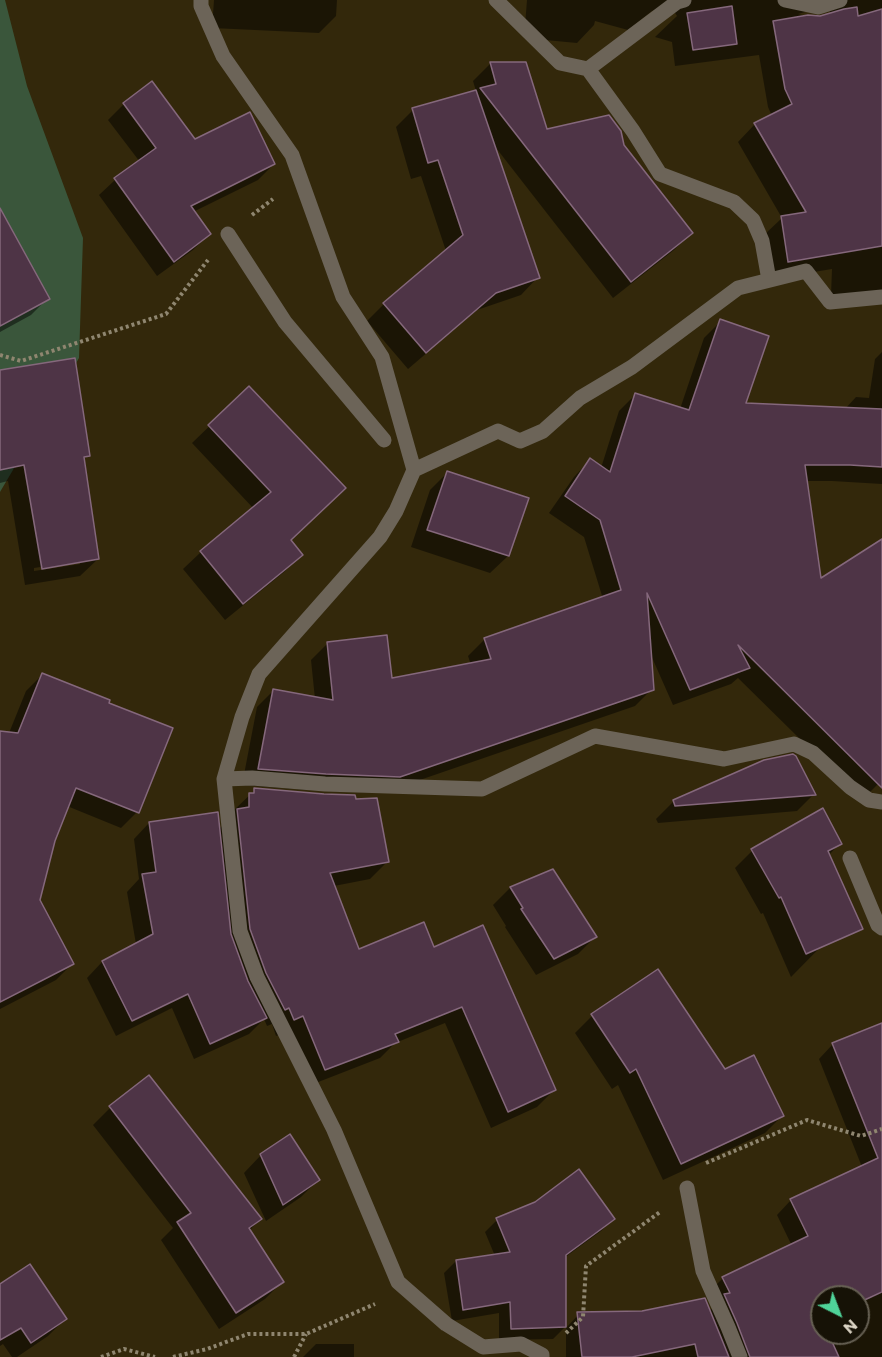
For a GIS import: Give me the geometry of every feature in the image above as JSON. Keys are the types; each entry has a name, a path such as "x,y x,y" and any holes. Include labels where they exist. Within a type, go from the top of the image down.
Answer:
{"street":[{"path":"201,0 201,6 223,56 292,155 343,297 382,357 414,471 396,511 380,537 259,674 242,717 224,779 240,931 257,977 334,1130 398,1282 446,1324 483,1347 521,1344 542,1354 542,1357"},
{"path":"496,0 560,63 588,69 633,130 660,174 734,202 753,220 762,241 769,280"},
{"path":"588,69 677,2 684,0"},
{"path":"785,0 818,7 840,0"},
{"path":"228,234 285,322 384,440"},
{"path":"414,471 498,431 520,441 543,431 580,398 632,367 738,288 806,271 830,302 882,297"},
{"path":"224,779 252,778 325,784 482,789 595,736 724,759 794,744 813,753 850,787 868,800 882,802"},
{"path":"850,858 878,925 882,928"},
{"path":"687,1188 703,1270 740,1357"}],"path":[{"path":"0,356 21,361 166,314 228,234 301,178"},
{"path":"172,1357 207,1349 248,1334 306,1334 374,1304 384,1311"},
{"path":"294,1357 306,1334"},
{"path":"101,1357 124,1349 155,1357"}],"green space":[{"path":"0,0 5,0 27,86 83,238 79,358 0,492"}],"building":[{"path":"732,6 737,44 693,50 687,13"},
{"path":"857,7 858,16 882,9 882,246 788,262 781,216 806,212 754,123 792,104 785,89 773,21 808,15 820,16"},
{"path":"490,62 526,62 547,129 609,115 621,131 624,145 693,233 631,282 480,88 496,84"},
{"path":"152,81 195,139 250,112 275,164 191,206 211,234 174,262 114,178 156,148 123,103"},
{"path":"476,90 540,278 496,293 426,353 383,303 463,235 438,160 428,163 412,108"},
{"path":"0,208 50,299 0,326"},
{"path":"720,319 769,336 746,403 882,409 882,467 805,465 821,578 882,539 882,788 738,645 750,668 690,690 647,593 654,690 400,777 258,769 273,689 333,700 327,642 387,635 392,678 491,659 484,638 621,590 600,520 565,496 590,458 610,472 635,393 689,410"},
{"path":"75,358 90,456 84,457 99,559 42,569 24,465 0,470 0,370"},
{"path":"249,386 346,488 291,540 303,555 243,604 200,551 271,492 208,425"},
{"path":"447,471 529,498 509,556 427,530"},
{"path":"42,673 173,728 139,813 76,788 55,841 40,900 74,964 0,1002 0,731 18,733"},
{"path":"793,754 816,795 675,806 673,800 764,760"},
{"path":"254,788 355,795 356,799 377,798 389,862 330,873 359,949 424,922 434,947 483,925 556,1090 508,1112 462,1007 395,1034 399,1042 325,1070 303,1016 294,1020 289,1008 285,1010 266,973 250,929 237,809 249,807 249,793 254,793"},
{"path":"823,808 842,844 828,851 863,929 806,954 781,897 779,898 751,849"},
{"path":"218,812 231,934 248,981 267,1018 210,1044 188,994 132,1021 102,961 153,934 142,874 156,872 149,822"},
{"path":"553,869 597,937 554,959 521,909 523,908 510,887"},
{"path":"658,969 725,1069 754,1055 784,1116 681,1164 636,1069 630,1073 591,1014"},
{"path":"882,1023 882,1292 870,1298 870,1285 810,1285 810,1345 834,1345 839,1357 750,1357 724,1294 730,1293 722,1277 808,1236 790,1199 878,1158 832,1043"},
{"path":"149,1075 262,1219 249,1228 284,1282 236,1313 177,1222 191,1213 109,1106"},
{"path":"290,1134 320,1180 283,1205 260,1154"},
{"path":"579,1169 615,1219 566,1255 566,1327 511,1329 510,1302 463,1310 456,1260 510,1252 496,1218 535,1202"},
{"path":"30,1264 67,1319 31,1343 21,1328 0,1340 0,1284"},
{"path":"705,1298 729,1357 698,1357 695,1344 632,1357 582,1357 577,1312 642,1311"}]}
